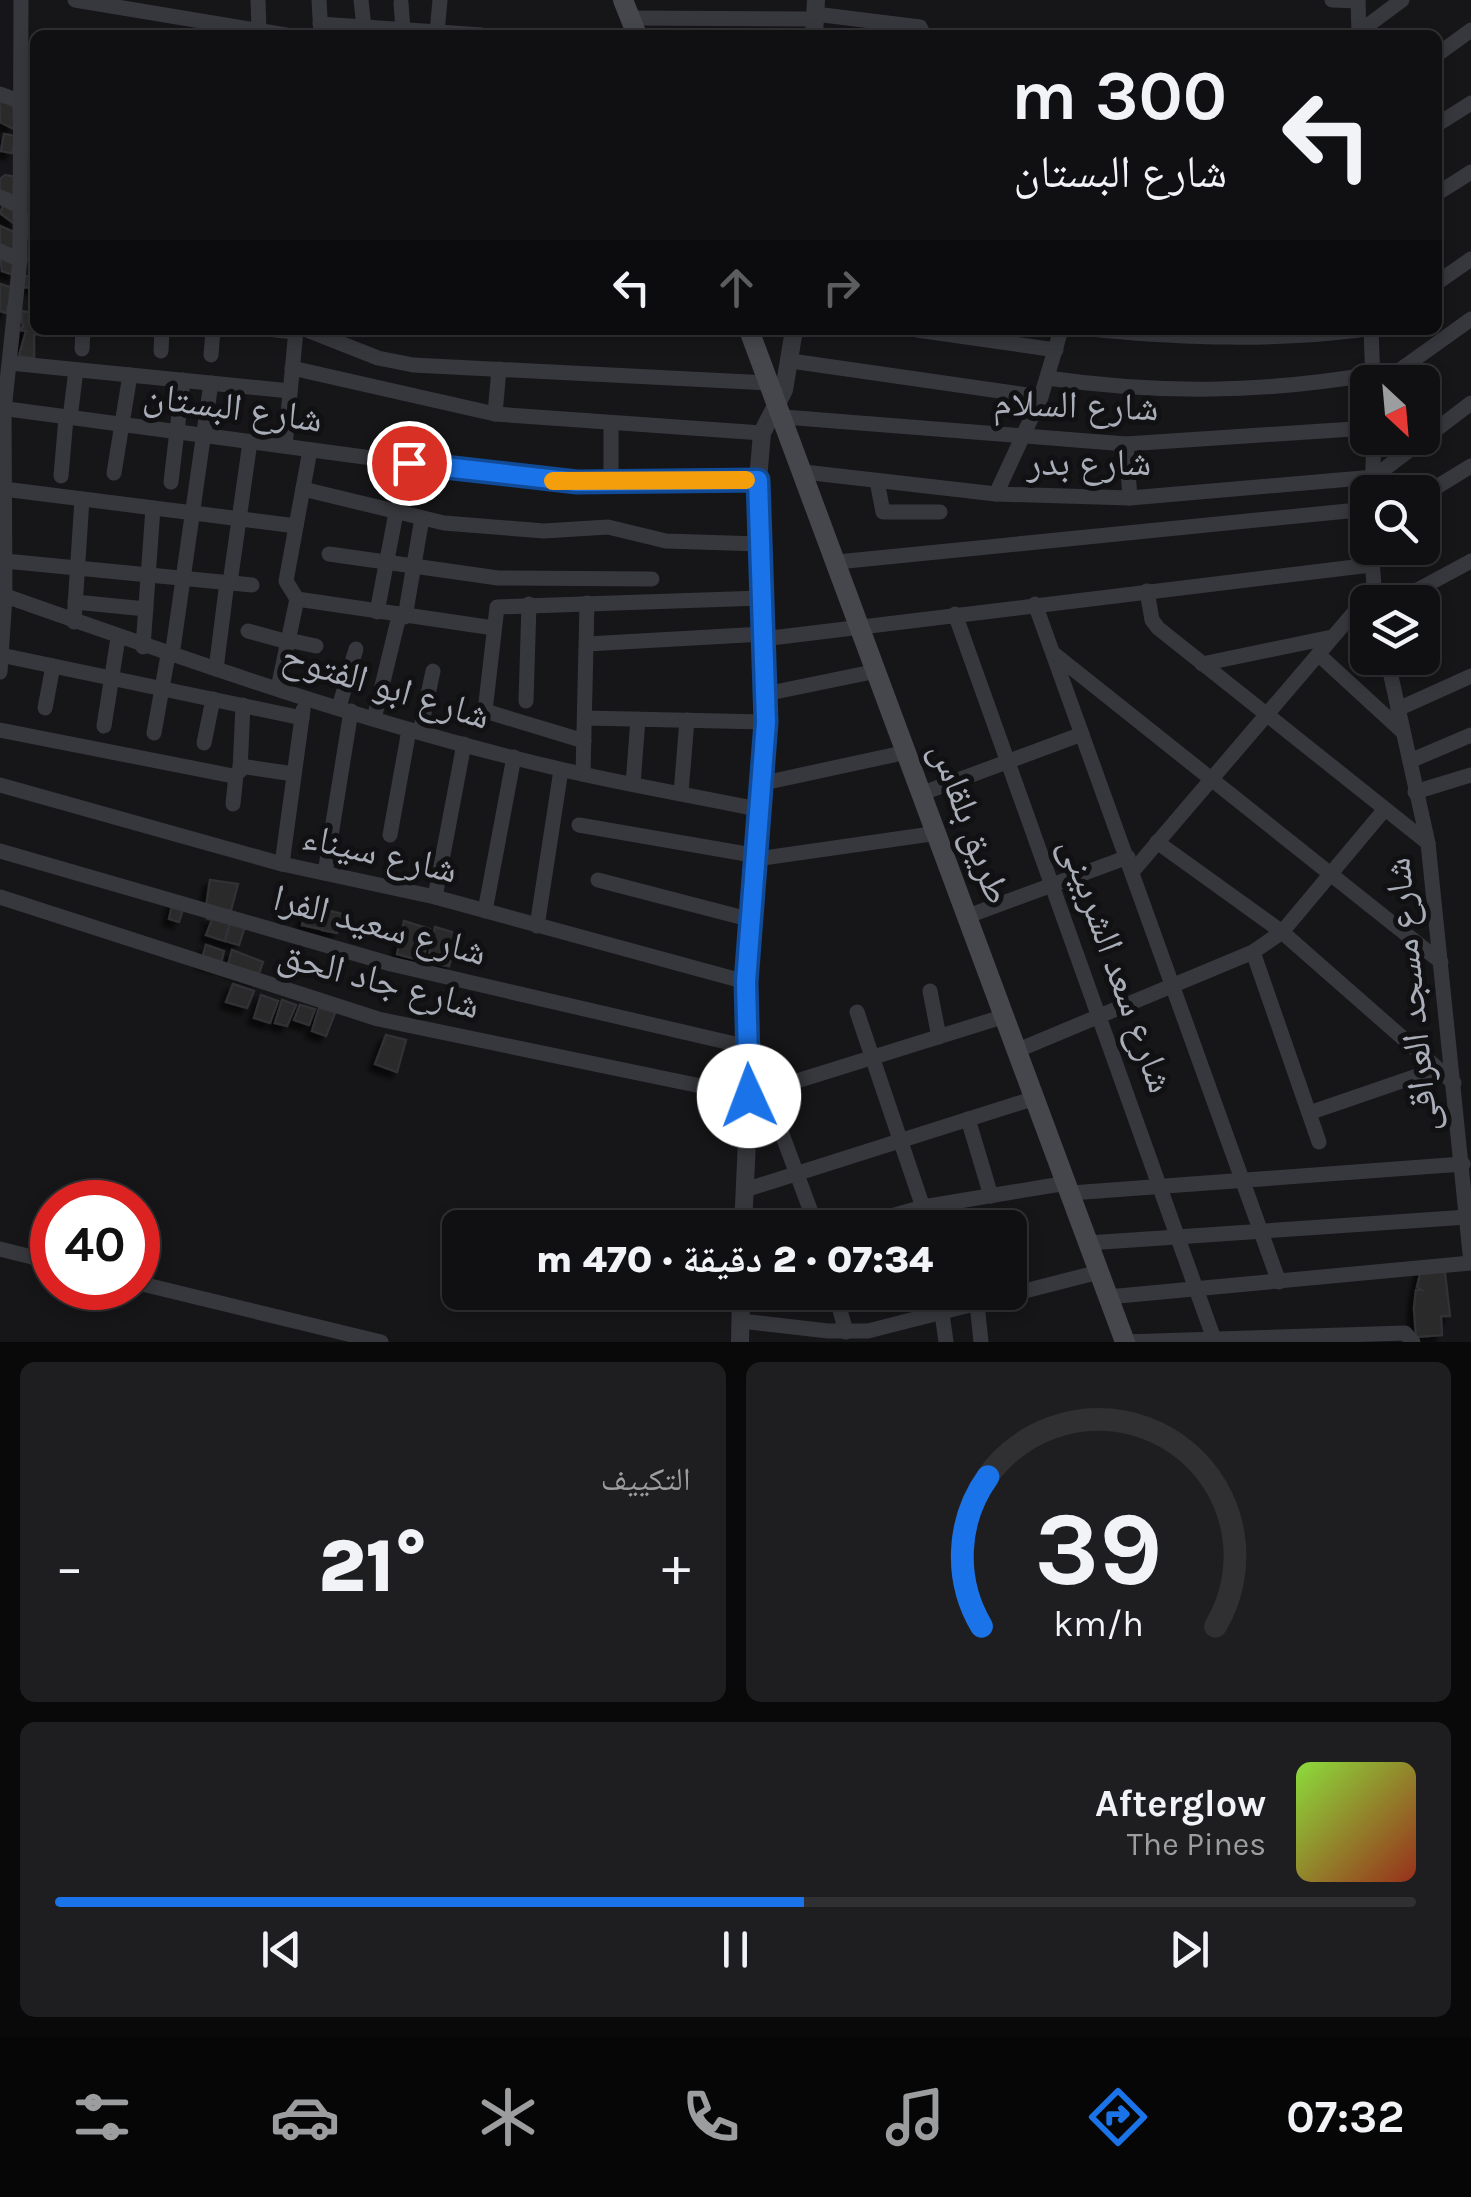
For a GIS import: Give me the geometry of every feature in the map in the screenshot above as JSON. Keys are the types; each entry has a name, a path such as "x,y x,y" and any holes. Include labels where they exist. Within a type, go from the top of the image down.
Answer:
{"main road":[{"name":"طريق بلقاس","path":"752,335 1124,1342"}],"street":[{"path":"0,672 4,560 2,409 10,363 8,326 17,308 25,251 24,197 18,160 27,106 28,43 21,0"},
{"path":"74,0 255,30"},
{"path":"192,0 192,20"},
{"path":"258,0 273,30"},
{"path":"319,0 321,29 370,30 361,0"},
{"path":"437,30 440,0"},
{"path":"1332,0 1358,0 1359,30"},
{"path":"1364,30 1402,0"},
{"path":"401,2 411,30"},
{"path":"630,18 815,17 922,30"},
{"path":"1442,51 1471,30"},
{"path":"0,94 27,106"},
{"path":"1442,121 1471,102"},
{"path":"18,160 30,161"},
{"path":"1442,190 1471,172"},
{"path":"0,197 24,197"},
{"path":"0,251 25,251"},
{"path":"1442,279 1471,259"},
{"path":"17,308 30,309"},
{"path":"1400,365 1471,320"},
{"path":"82,349 83,335"},
{"path":"161,351 162,335"},
{"path":"211,355 213,335"},
{"path":"285,446 298,335"},
{"path":"311,335 395,362 770,383"},
{"path":"794,335 781,410 762,433 758,480 766,722 746,982 748,1046 758,1093 810,1210"},
{"path":"952,335 1056,350"},
{"path":"996,494 1024,439 1060,335"},
{"path":"1171,335 1218,340 1318,335"},
{"path":"1372,335 1374,365"},
{"path":"791,361 1041,396"},
{"path":"10,363 290,391"},
{"path":"292,368 495,414 762,433"},
{"path":"495,414 499,369"},
{"path":"61,476 76,370"},
{"path":"114,473 130,375"},
{"path":"1048,378 1111,387 1224,392 1350,382"},
{"path":"171,482 183,380"},
{"path":"154,733 183,578 211,383"},
{"path":"1385,475 1471,403"},
{"name":"شارع البستان","path":"2,409 509,477 611,482 758,480"},
{"name":"شارع السلام","path":"781,410 1024,439 1126,444 1350,429"},
{"path":"611,422 611,482"},
{"path":"216,669 250,442"},
{"path":"1126,444 1130,498"},
{"path":"278,688 297,599 286,582 310,450"},
{"path":"1440,485 1471,466"},
{"name":"شارع بدر","path":"804,472 996,494 1130,498 1350,486"},
{"path":"877,481 882,512 940,512"},
{"path":"302,488 396,513 494,529 608,527 666,541 760,544"},
{"path":"4,489 296,526"},
{"path":"74,622 82,499"},
{"path":"143,647 153,508"},
{"path":"837,562 1350,512"},
{"path":"378,612 396,513"},
{"path":"374,718 414,566 422,518"},
{"path":"329,554 498,578 652,579"},
{"path":"4,560 252,584"},
{"path":"1426,585 1471,560"},
{"path":"587,644 763,637 1371,565 1373,585"},
{"path":"1147,591 1156,626 1428,843"},
{"name":"شارع ابو الفتوح","path":"3,595 143,647 415,731 561,770 762,810"},
{"path":"584,741 491,715 483,708 497,607 762,598"},
{"path":"297,599 494,628"},
{"path":"76,602 146,608"},
{"path":"583,774 587,603"},
{"path":"526,701 530,604"},
{"path":"1035,604 1278,1282 1108,1297"},
{"name":"شارع سعد الشربينى","path":"955,614 1214,1339"},
{"path":"968,916 1054,885 1130,864 1157,842 1350,619"},
{"path":"248,631 316,646"},
{"path":"1202,664 1332,637"},
{"path":"104,726 118,638"},
{"path":"325,873 356,649"},
{"path":"1,651 53,666 302,718"},
{"path":"1053,653 1441,962"},
{"path":"1318,654 1403,732"},
{"path":"46,708 53,666"},
{"path":"390,835 432,671"},
{"path":"765,694 878,671"},
{"name":"شارع مسجد العراقى","path":"1278,1282 1470,1263 1428,843 1391,675"},
{"path":"1398,709 1471,676"},
{"path":"282,864 305,696"},
{"path":"204,743 213,699"},
{"path":"233,804 242,705"},
{"path":"585,718 766,722"},
{"path":"634,784 638,719"},
{"path":"682,793 687,720"},
{"path":"0,730 238,770 294,774"},
{"path":"922,793 1082,734"},
{"path":"1410,761 1471,735"},
{"path":"435,897 464,744"},
{"path":"764,783 908,752"},
{"path":"485,911 514,758"},
{"path":"537,926 561,770"},
{"path":"1415,792 1471,775"},
{"name":"شارع سيناء","path":"0,786 282,864 435,897 746,982"},
{"path":"1018,1050 1253,952 1282,932 1385,809"},
{"path":"579,824 757,858 938,832"},
{"path":"1157,842 1282,932 1454,1083"},
{"name":"شارع سعيد الفرا","path":"0,850 391,964 748,1046"},
{"path":"598,880 752,920"},
{"name":"شارع جاد الحق","path":"0,897 378,1019 758,1093"},
{"path":"1253,952 1320,1142"},
{"path":"930,991 939,1037"},
{"path":"857,1012 924,1210"},
{"path":"758,1093 1005,1016"},
{"path":"1309,1113 1438,1069"},
{"path":"744,1210 758,1093"},
{"path":"745,1190 1035,1098"},
{"path":"968,1119 990,1196"},
{"path":"912,1210 990,1196 1068,1188 1162,1186 1462,1164"},
{"path":"1088,1243 1468,1217"},
{"path":"0,1250 30,1257"},
{"path":"1027,1291 1098,1272"},
{"path":"160,1288 380,1342"},
{"path":"740,1310 740,1342"},
{"path":"840,1310 846,1332"},
{"path":"740,1321 868,1336 938,1310"},
{"path":"946,1342 950,1310"},
{"path":"977,1310 980,1342"},
{"path":"1124,1342 1405,1334 1413,1342"}],"building":[{"path":"22,77 30,79 30,99 21,99"},
{"path":"0,99 13,106 14,129 0,122"},
{"path":"23,111 30,112 30,133 23,132"},
{"path":"4,134 15,136 12,153 1,151"},
{"path":"5,175 16,177 17,196 0,191 0,179"},
{"path":"4,204 16,209 16,225 0,213"},
{"path":"0,226 14,232 13,250 0,245"},
{"path":"0,254 18,262 14,275 2,271"},
{"path":"23,276 30,277 30,288 22,287"},
{"path":"0,284 13,288 6,313 0,311"},
{"path":"21,311 30,312 34,358 19,356 26,331 18,330 23,327"},
{"path":"210,880 238,884 231,910 206,907"},
{"path":"173,902 184,906 179,922 169,919"},
{"path":"306,907 324,913 320,929 302,925"},
{"path":"326,910 342,914 337,933 322,930"},
{"path":"206,918 231,919 224,941 206,935 212,920"},
{"path":"232,919 246,923 239,945 225,941"},
{"path":"404,921 430,929 423,961 397,954"},
{"path":"435,927 452,932 456,939 449,966 427,963"},
{"path":"206,945 224,951 220,967 201,962"},
{"path":"232,950 263,962 257,979 227,969"},
{"path":"233,984 254,991 247,1008 226,1002"},
{"path":"261,995 278,1001 270,1023 254,1018"},
{"path":"282,1000 296,1005 287,1026 275,1023"},
{"path":"300,1005 315,1009 309,1025 294,1020"},
{"path":"319,1008 335,1013 326,1036 312,1031"},
{"path":"386,1035 406,1040 397,1072 375,1064"},
{"path":"1444,1265 1450,1316 1441,1316 1442,1335 1416,1337 1414,1308 1416,1290 1422,1290 1417,1287 1422,1266"}],"slow traffic":[{"path":"553,481 746,480"}],"route":[{"path":"409,463 577,482 758,480 766,722 746,982 749,1096"}]}
